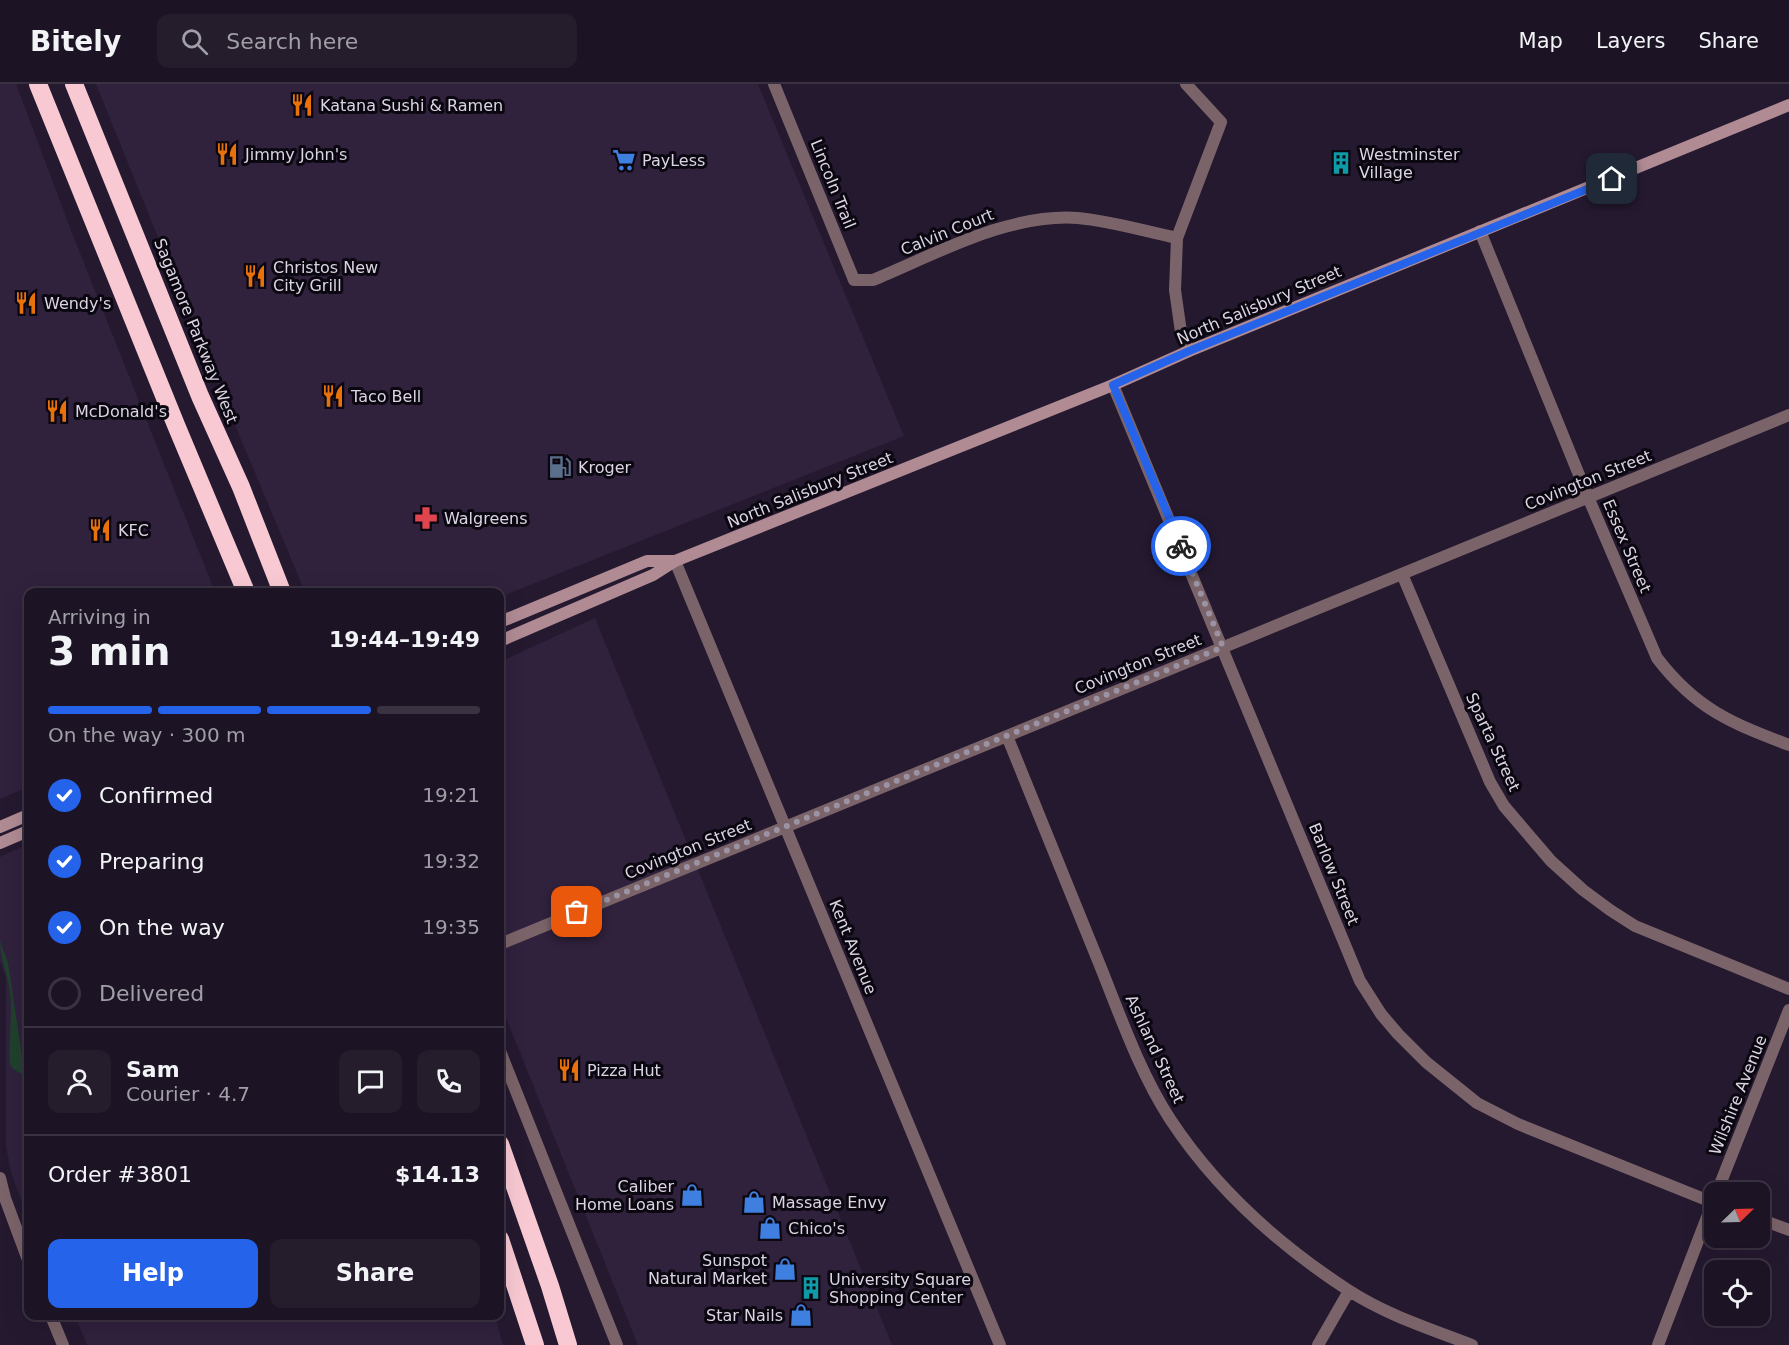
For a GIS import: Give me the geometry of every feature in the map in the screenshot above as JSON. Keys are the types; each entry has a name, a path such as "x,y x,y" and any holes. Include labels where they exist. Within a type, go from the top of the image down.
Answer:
{"highway":[{"path":"38,84 244,588"},
{"name":"Sagamore Parkway West","path":"74,84 280,588"},
{"path":"504,1155 550,1286 568,1345"},
{"path":"504,1251 535,1345"}],"street":[{"path":"1186,84 1221,122 1177,238 1175,290 1181,332 1189,351"},
{"name":"Lincoln Trail","path":"777,85 854,279 873,280"},
{"name":"North Salisbury Street","path":"504,639 653,575 675,561 1113,385 1189,351 1789,105"},
{"name":"Calvin Court","path":"873,280 997,228 1038,220 1075,218 1105,222 1177,238"},
{"name":"Essex Street","path":"1480,231 1588,497 1657,658 1674,681 1721,717 1789,746"},
{"name":"Barlow Street","path":"1113,385 1360,981 1381,1014 1426,1062 1477,1103 1518,1124 1704,1195"},
{"name":"Covington Street","path":"504,942 1789,415"},
{"name":"North Salisbury Street","path":"504,620 647,561 675,561"},
{"name":"Kent Avenue","path":"675,561 1000,1345"},
{"name":"Sparta Street","path":"1402,574 1490,782 1504,806 1551,861 1583,890 1635,926 1789,989"},
{"name":"Ashland Street","path":"1007,736 1133,1048 1170,1118 1195,1154 1234,1200 1275,1237 1349,1291 1383,1310 1472,1345"},
{"path":"0,827 24,817"},
{"path":"0,843 24,833"},
{"name":"Wilshire Avenue","path":"1722,1182 1789,1010"},
{"path":"504,1061 617,1345"},
{"path":"0,1178 4,1198 24,1250"},
{"path":"1770,1223 1789,1230"},
{"name":"Wilshire Avenue","path":"1658,1345 1704,1227"},
{"path":"1318,1345 1349,1291"},
{"path":"53,1320 63,1345"}],"shaded area":[{"path":"0,84 16,84 70,228 213,588 24,588 24,789 0,799"},
{"path":"96,84 758,84 904,436 504,595 504,588 303,588"},
{"path":"595,618 892,1345 638,1345 504,1013 504,660"},
{"path":"24,846 24,1208 11,1172 6,1146 6,978 0,961 0,857"},
{"path":"77,1320 496,1320 503,1345 87,1345"}],"green space":[{"path":"0,941 8,963 24,1075 13,1069 10,1064 11,1001"}],"way so far":[{"path":"577,912 1223,647 1181,546"}],"place":[{"name":"Katana Sushi & Ramen","path":"302,105"},
{"name":"Jimmy John's","path":"227,154"},
{"name":"PayLess","path":"624,160"},
{"name":"Westminster Village","path":"1341,163"},
{"name":"Christos New City Grill","path":"255,276"},
{"name":"Wendy's","path":"26,303"},
{"name":"Taco Bell","path":"333,396"},
{"name":"McDonald's","path":"57,411"},
{"name":"Kroger","path":"560,467"},
{"name":"Walgreens","path":"426,518"},
{"name":"KFC","path":"100,530"},
{"name":"Pizza Hut","path":"569,1070"},
{"name":"Caliber Home Loans","path":"692,1195"},
{"name":"Massage Envy","path":"754,1202"},
{"name":"Chico's","path":"770,1228"},
{"name":"Sunspot Natural Market","path":"785,1269"},
{"name":"University Square Shopping Center","path":"811,1288"},
{"name":"Star Nails","path":"801,1315"}],"route":[{"path":"1181,546 1113,385 1189,351 1612,179"}]}
